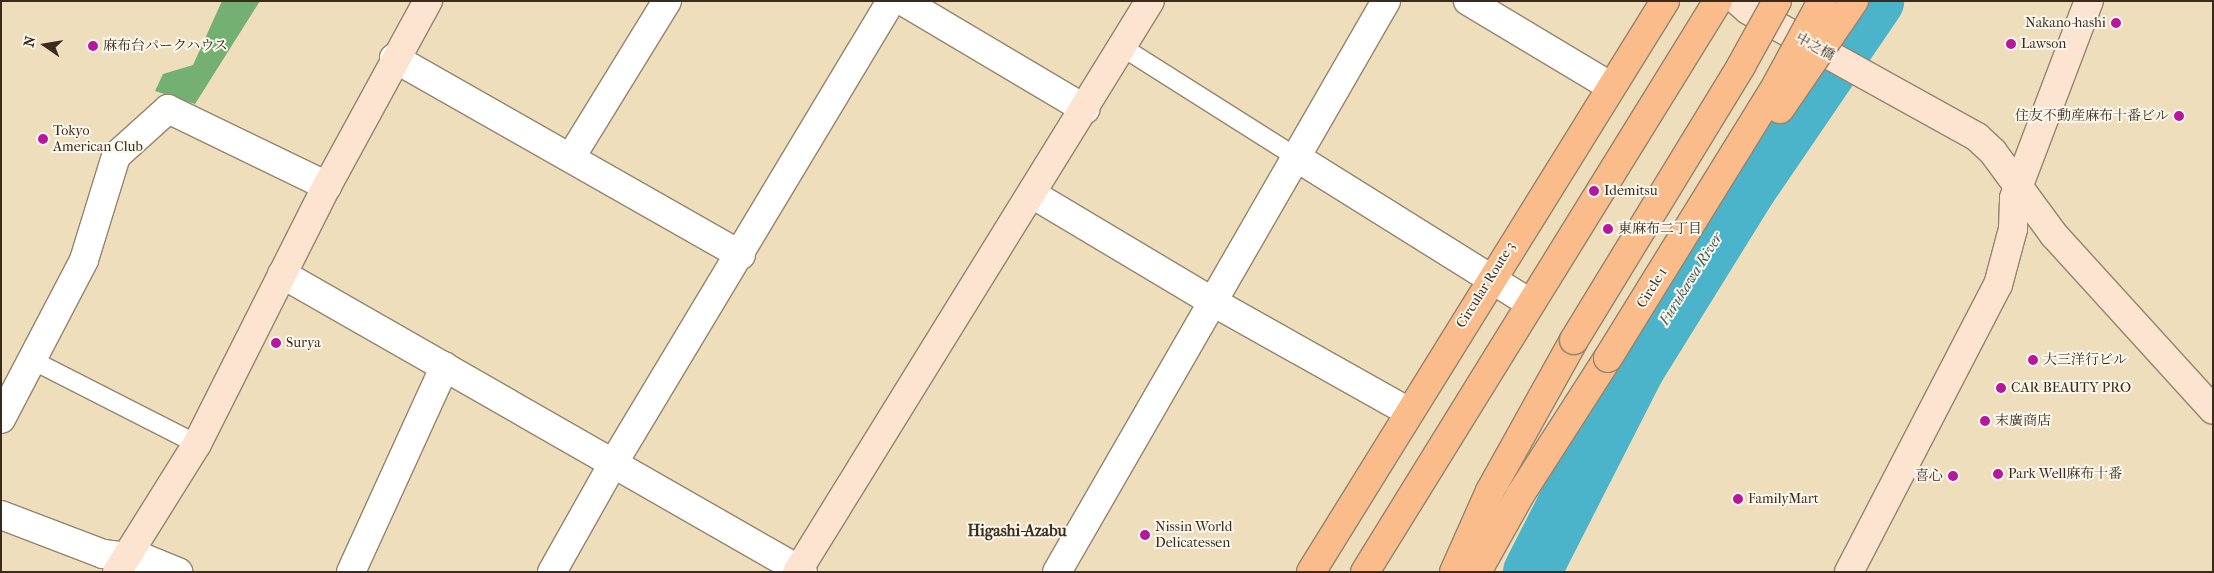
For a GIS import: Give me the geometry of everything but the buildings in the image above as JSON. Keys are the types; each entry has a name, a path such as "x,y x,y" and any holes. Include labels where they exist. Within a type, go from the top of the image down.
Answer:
{"main road":[{"name":"Circular Route 3","path":"1311,572 1490,279 1665,1"},
{"path":"1365,572 1530,302 1718,1"},
{"name":"Circle 1","path":"1478,572 1520,495 1678,247 1777,84 1822,1"},
{"path":"1678,247 1815,61 1854,1"},
{"path":"1454,572 1490,491 1528,418 1757,6"}],"street":[{"path":"122,565 196,444 394,58 428,1"},
{"path":"571,157 667,1"},
{"path":"552,572 614,462 741,254 891,1"},
{"path":"903,1 1084,109"},
{"path":"282,274 614,462 800,571 1150,1"},
{"path":"1057,572 1386,1"},
{"path":"1468,1 1610,86"},
{"path":"1852,571 1998,285 2009,247 2014,198 2089,1"},
{"name":"中之橋","path":"1757,6 1874,80 1977,137 2019,185 2054,235 2213,410"},
{"path":"394,58 741,254"},
{"path":"1,419 84,260 116,156 168,110 327,186"},
{"path":"1296,158 1530,302"},
{"path":"1032,194 1212,302 1409,412"},
{"path":"351,572 445,366"},
{"path":"1,515 103,554 122,565 146,559 178,572"}],"lane":[{"path":"1122,47 1296,158"},
{"path":"32,360 196,444"}],"green space":[{"path":"222,1 260,1 195,104 155,91 163,74 193,65"}],"waterway":[{"name":"Furukawa River","path":"1532,572 1636,368 1749,186 1875,1"}],"place":[{"name":"Nakano-hashi","path":"2116,23"},
{"name":"Lawson","path":"2011,44"},
{"name":"麻布台パークハウス","path":"93,46"},
{"name":"住友不動産麻布十番ビル","path":"2179,116"},
{"name":"Tokyo American Club","path":"43,139"},
{"name":"Idemitsu","path":"1594,191"},
{"name":"東麻布二丁目","path":"1608,229"},
{"name":"Surya","path":"276,343"},
{"name":"大三洋行ビル","path":"2033,360"},
{"name":"CAR BEAUTY PRO","path":"2001,388"},
{"name":"末廣商店","path":"1985,421"},
{"name":"Park Well麻布十番","path":"1998,474"},
{"name":"喜心","path":"1953,476"},
{"name":"FamilyMart","path":"1738,499"},
{"name":"Nissin World Delicatessen","path":"1145,535"}],"district":[{"name":"Higashi-Azabu","path":"1017,531"}]}
